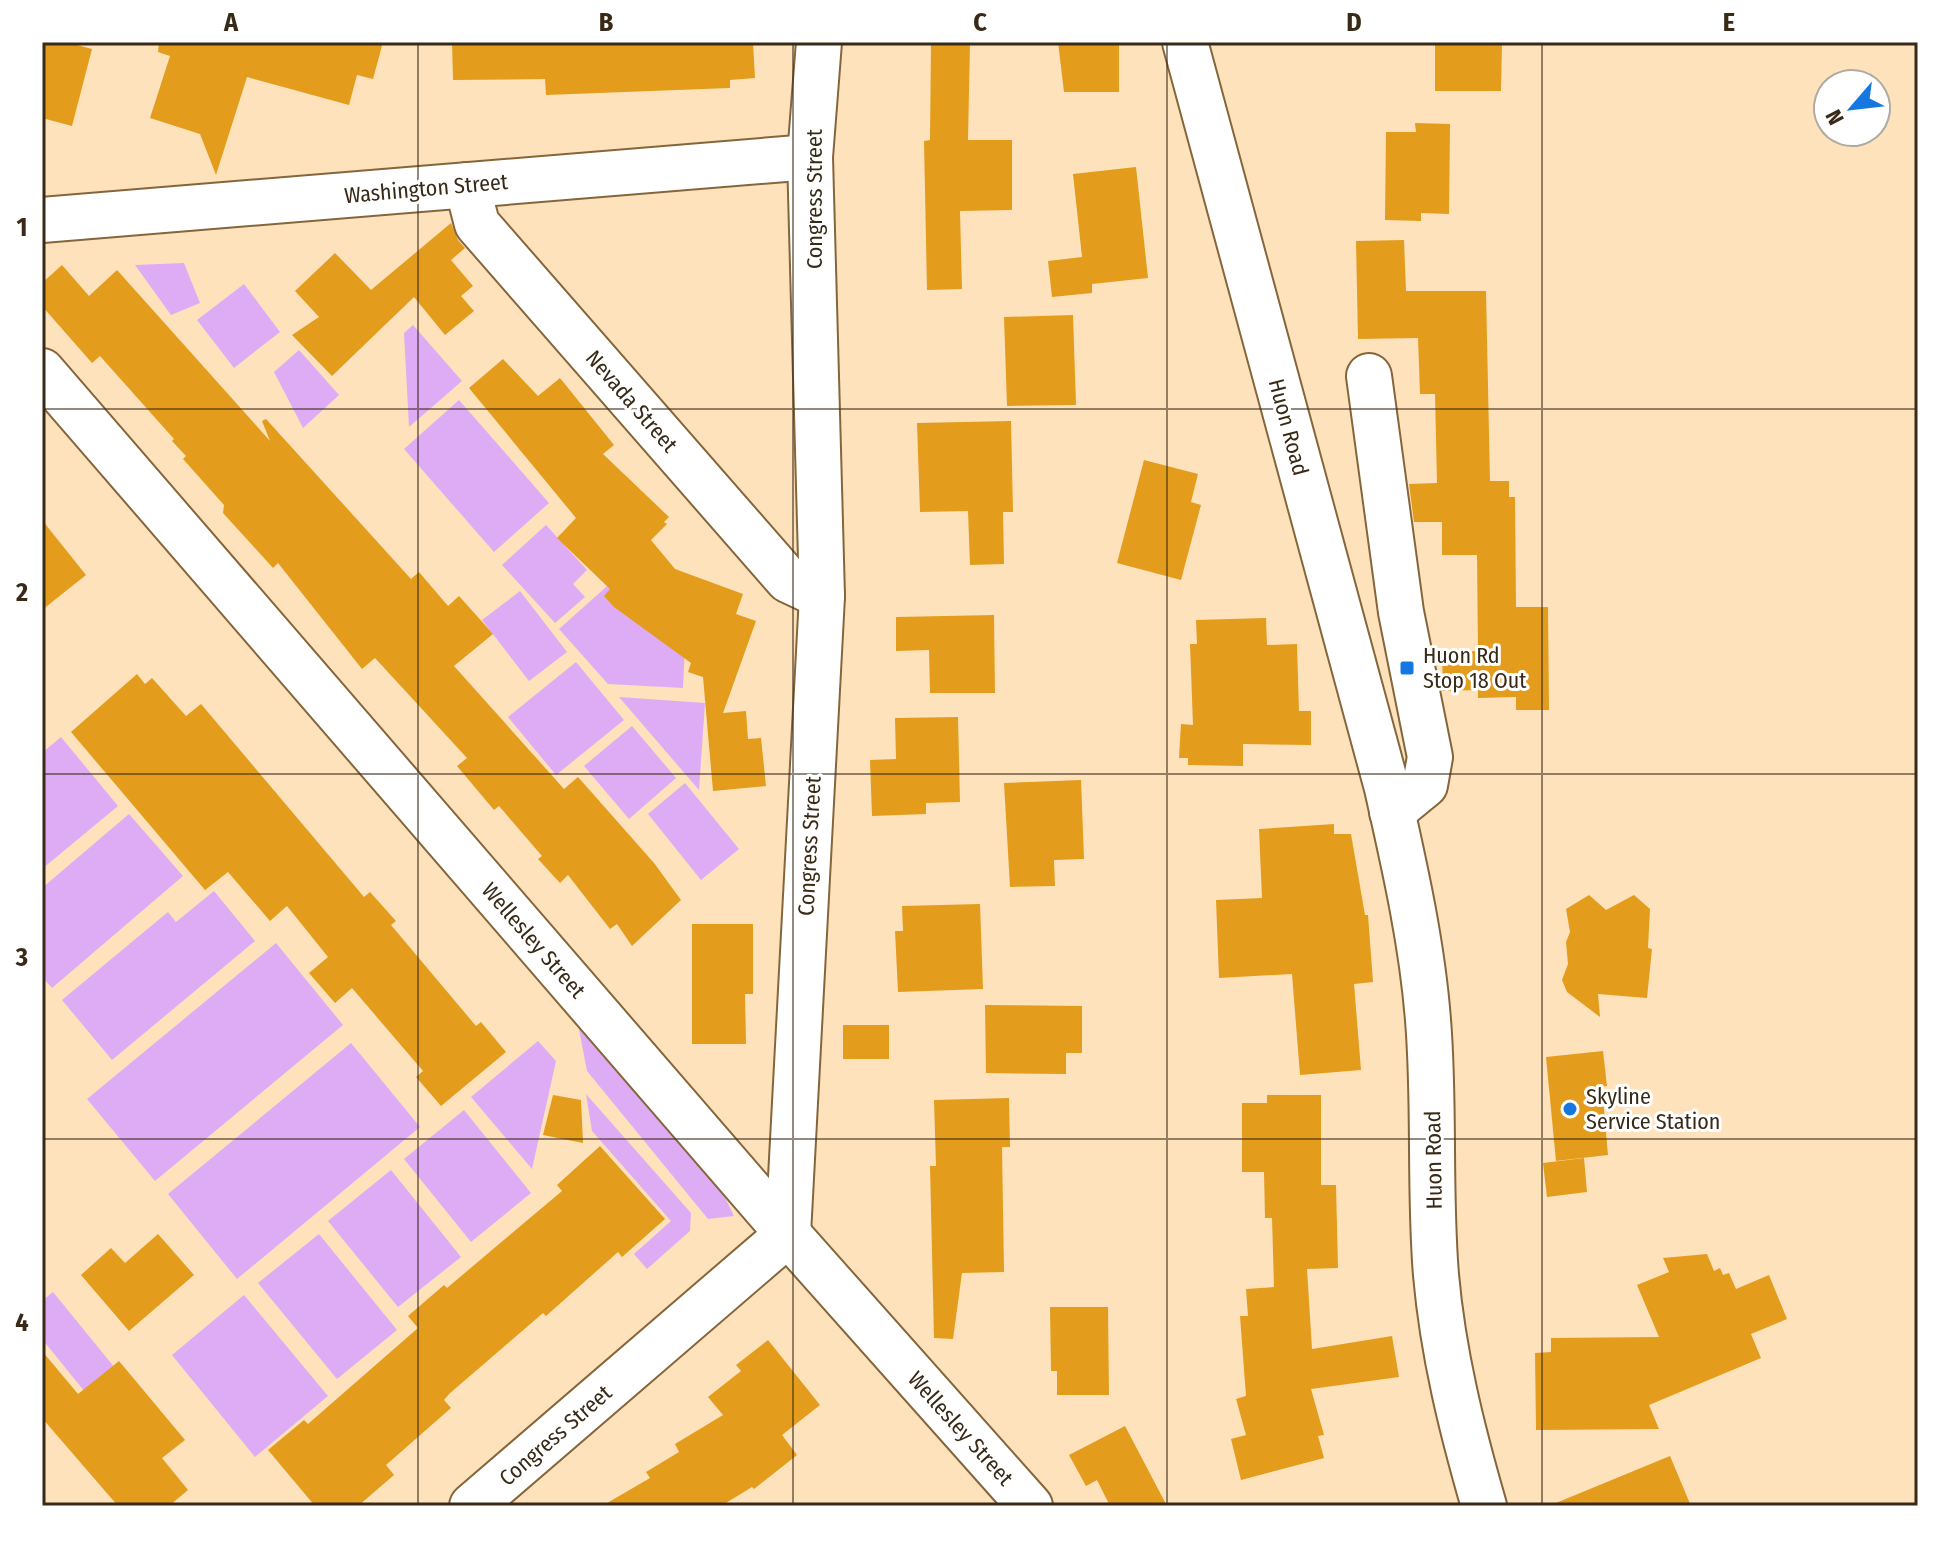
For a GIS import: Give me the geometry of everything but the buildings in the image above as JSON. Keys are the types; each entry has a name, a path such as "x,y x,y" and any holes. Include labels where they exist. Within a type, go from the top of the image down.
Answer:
{"street":[{"name":"Congress Street","path":"472,1506 788,1234 822,596 810,157 819,42"},
{"name":"Huon Road","path":"1185,42 1392,812 1409,888 1428,1019 1436,1273 1446,1355 1462,1431 1484,1506"},
{"name":"Washington Street","path":"42,220 810,157"},
{"name":"Nevada Street","path":"467,185 477,224 788,580 822,596"},
{"name":"Wellesley Street","path":"42,371 788,1234 1030,1506"},
{"path":"1369,376 1401,612 1430,757 1425,785 1392,812"}],"shaded area":[{"path":"184,263 200,303 171,315 135,265"},
{"path":"244,284 280,332 234,368 197,320"},
{"path":"413,325 462,381 409,427 404,333"},
{"path":"299,350 339,395 303,428 274,372"},
{"path":"459,400 549,503 494,552 404,449"},
{"path":"546,525 587,570 573,584 585,597 555,623 502,565"},
{"path":"623,572 686,621 683,688 608,684 559,629"},
{"path":"520,591 567,652 529,681 482,620"},
{"path":"576,662 624,720 556,775 508,717"},
{"path":"619,697 705,703 699,790"},
{"path":"632,726 676,778 629,819 584,766"},
{"path":"61,737 118,806 42,869 42,753"},
{"path":"685,783 739,849 701,880 648,814"},
{"path":"129,814 183,876 52,988 42,977 42,888"},
{"path":"214,891 255,941 112,1060 62,1000 168,912 176,922"},
{"path":"276,943 343,1025 155,1181 87,1099"},
{"path":"577,1019 716,1179 734,1216 708,1219 587,1071"},
{"path":"538,1041 556,1061 532,1169 471,1097"},
{"path":"351,1043 420,1127 237,1279 168,1194"},
{"path":"586,1094 691,1213 690,1231 647,1269 634,1254 671,1221 592,1131"},
{"path":"464,1110 531,1193 471,1242 404,1159"},
{"path":"391,1170 461,1257 398,1307 328,1221"},
{"path":"319,1234 397,1330 337,1379 258,1283"},
{"path":"53,1292 115,1368 85,1392 42,1339 42,1301"},
{"path":"244,1295 328,1396 255,1457 172,1355"}],"place":[{"name":"Huon Rd Stop 18 Out","path":"1407,668"},
{"name":"Skyline Service Station","path":"1570,1109"}]}
